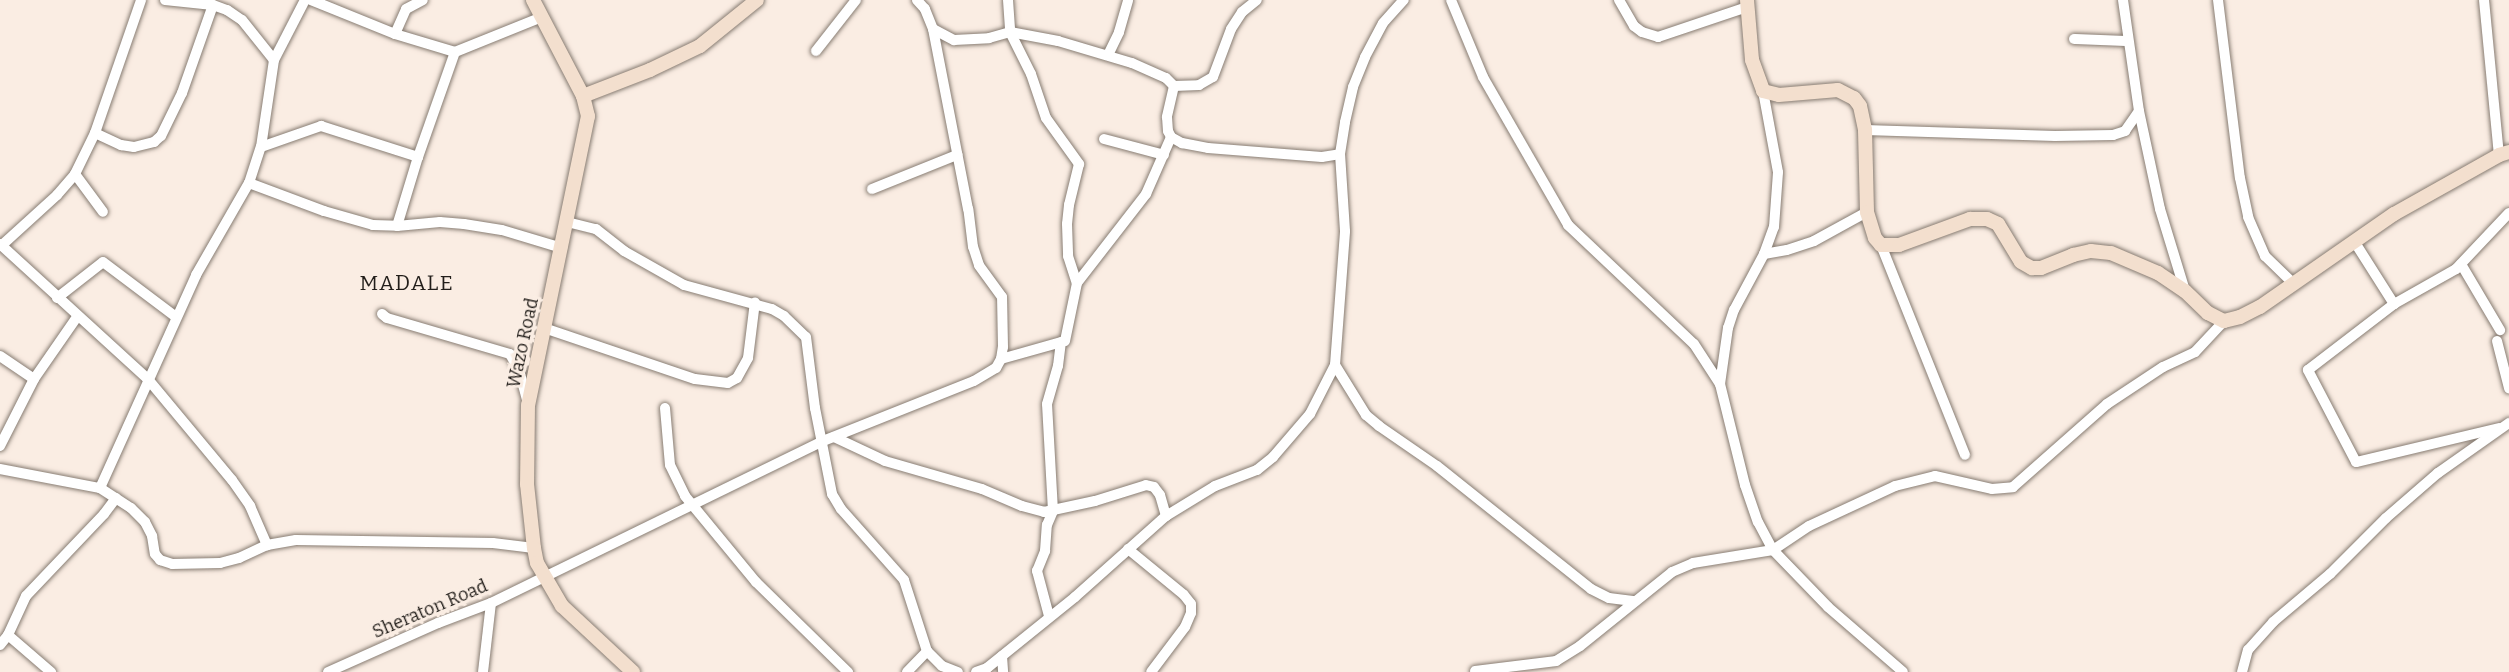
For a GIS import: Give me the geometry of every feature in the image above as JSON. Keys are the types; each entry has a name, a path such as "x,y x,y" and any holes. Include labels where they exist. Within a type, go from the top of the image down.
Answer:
{"street":[{"path":"141,0 94,134 75,174 57,195 1,245 147,378 238,489 250,506 267,545"},
{"path":"165,0 213,5 242,20 274,60"},
{"path":"100,488 147,378 207,251 249,183 261,147 274,60 305,0"},
{"path":"311,0 395,34 455,52 542,17"},
{"path":"395,34 406,9 423,0"},
{"name":"Wazo Road","path":"533,0 583,96 588,116 528,405 527,484 534,548 537,563 562,606 633,672"},
{"path":"583,96 650,70 700,46 757,0"},
{"path":"816,51 856,0"},
{"path":"917,0 925,9 933,29 973,247 979,265 1002,297 1001,359 1061,342 1068,335 1071,306 1077,283 1136,209 1164,155 1171,137 1167,128 1167,117 1174,86"},
{"path":"1008,0 1010,32 1031,74 1046,118 1079,164 1067,224 1068,256 1077,283"},
{"path":"1108,55 1119,32 1128,0"},
{"path":"933,29 943,36 968,40 1010,32 1058,41 1078,49 1108,55 1166,78 1174,86 1199,85 1213,77 1231,29 1242,12 1257,0"},
{"path":"976,672 991,670 1002,656 1075,597 1166,516 1215,486 1257,470 1273,458 1310,414 1335,365 1345,231 1340,154 1353,87 1365,57 1383,23 1404,0"},
{"path":"1451,0 1483,77 1568,225 1694,344 1720,384 1745,485 1758,522 1773,550 1828,607 1903,672"},
{"path":"1620,0 1634,26 1653,37 1747,4 1752,60 1763,91 1778,172 1774,227 1764,254 1734,310 1728,328 1720,384"},
{"path":"2123,0 2127,41 2139,111 2160,209 2185,291"},
{"path":"2218,0 2240,178 2248,217 2265,256 2294,284"},
{"path":"1475,671 1556,661 1580,646 1672,572 1693,562 1773,550 1832,514 1894,486 1935,476 1992,489 2013,487 2107,404 2163,368 2195,352 2224,321 2240,317 2260,307 2403,208 2504,154 2484,0"},
{"path":"94,134 121,146 134,147 154,142 161,136 182,93 213,5"},
{"path":"2074,39 2127,41"},
{"path":"397,226 417,157 455,52"},
{"path":"1763,91 1779,95 1846,92 1860,106 1865,130 1867,212 1875,238 1881,245 1965,455"},
{"path":"1865,130 2055,136 2113,135 2125,131 2139,111"},
{"path":"261,147 321,126 417,157"},
{"path":"1171,137 1208,148 1322,157 1340,154"},
{"path":"1104,139 1164,155"},
{"path":"872,189 957,155"},
{"path":"75,174 103,212"},
{"path":"249,183 357,221 397,226 424,222 464,224 502,230 562,248"},
{"path":"1764,254 1787,250 1814,241 1867,212"},
{"path":"2504,426 2356,462 2308,370 2394,304 2461,264 2509,213"},
{"path":"1881,245 1899,245 1970,219 1987,219 1998,224 2021,262 2032,268 2042,268 2091,251 2111,253 2158,273 2185,291 2208,313 2224,321"},
{"path":"567,222 596,229 624,251 684,285 755,302 784,316 806,338 815,408 836,502 904,580 927,651 942,666 958,672"},
{"path":"2354,241 2394,304"},
{"path":"57,298 103,262 176,317"},
{"path":"2461,264 2499,335 2509,388"},
{"path":"544,328 695,379 728,383 737,378 748,358 755,302"},
{"path":"382,314 387,318 510,354 519,370 528,405"},
{"path":"0,446 34,379 78,317"},
{"path":"1049,616 1037,571 1045,551 1048,512 1047,404 1058,366 1061,342"},
{"path":"0,356 34,379"},
{"name":"Sheraton Road","path":"328,672 427,627 491,603 823,441 974,381 988,374 1001,359"},
{"path":"1335,365 1366,415 1379,426 1437,466 1591,589 1610,598 1635,601"},
{"path":"665,408 670,465 675,480 693,506 756,582 848,672"},
{"path":"2242,672 2247,650 2273,622 2330,574 2386,518 2438,473 2504,426"},
{"path":"834,437 885,461 982,489 1022,506 1048,512 1146,485 1154,487 1160,495 1166,516"},
{"path":"0,469 100,488 117,498 146,522 152,536 154,554 160,560 172,564 220,563 239,558 267,545 329,539 493,543 534,548"},
{"path":"0,645 8,635 26,596 117,498"},
{"path":"1128,549 1184,595 1191,604 1185,627 1151,672"},
{"path":"483,672 491,603"},
{"path":"8,635 51,672"},
{"path":"907,672 927,651"},
{"path":"1002,656 1003,672"}],"district":[{"name":"MADALE","path":"407,283"}]}
